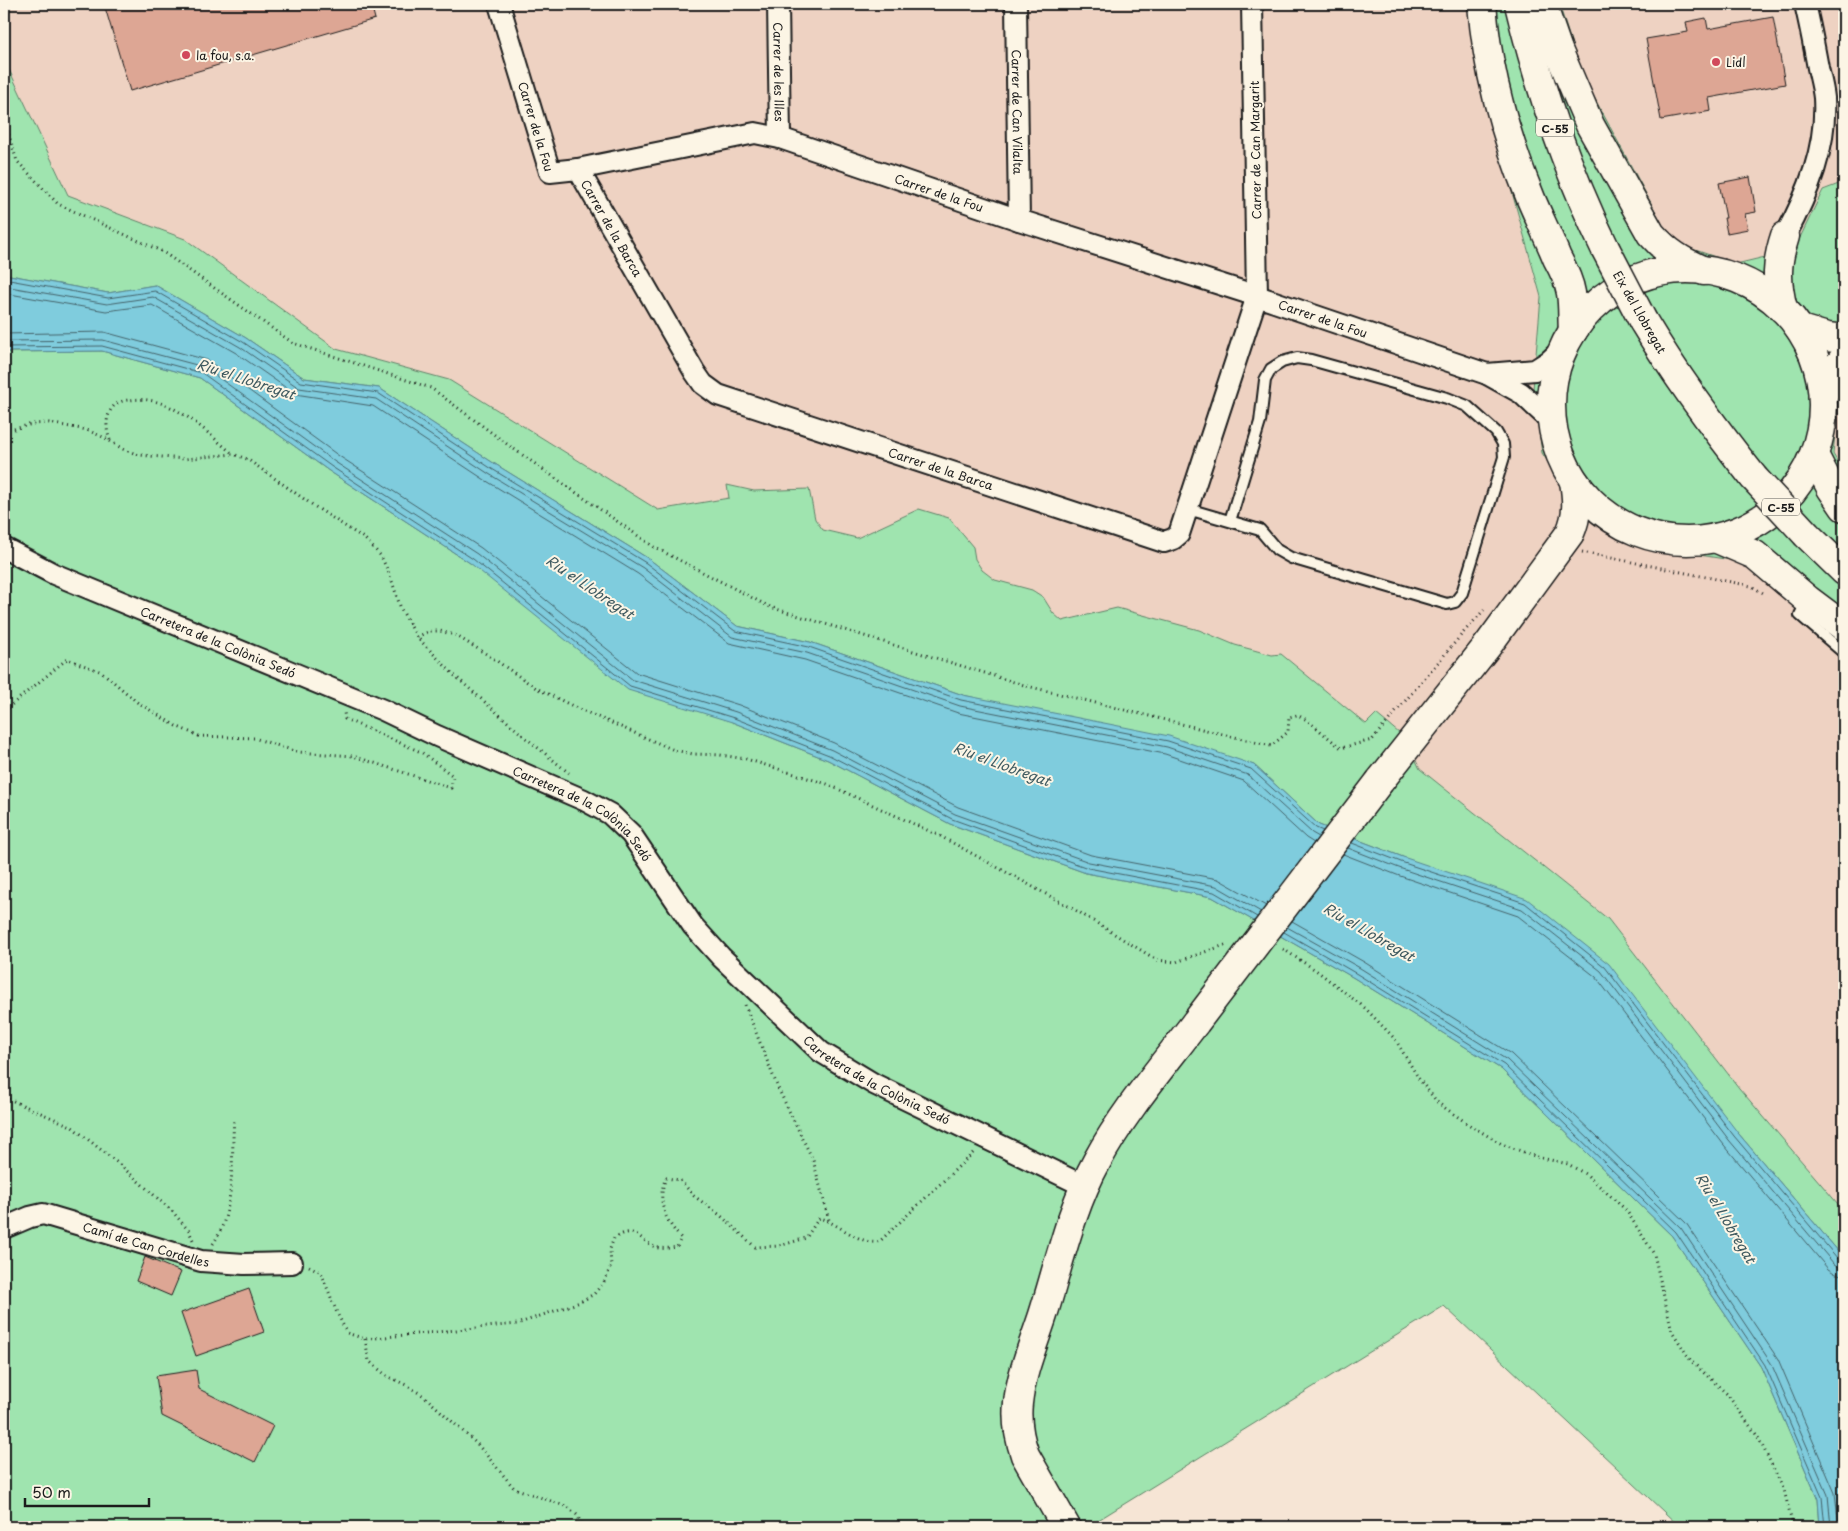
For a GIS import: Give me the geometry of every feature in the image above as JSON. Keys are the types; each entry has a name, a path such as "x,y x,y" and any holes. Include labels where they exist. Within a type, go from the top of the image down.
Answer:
{"main road":[{"path":"1482,4 1501,110 1514,153 1571,293 1568,339"},
{"name":"Eix del Llobregat","path":"1520,4 1530,48 1569,169 1605,248 1643,321 1704,413 1754,478 1807,536 1844,571"},
{"path":"1542,4 1558,50 1590,125 1651,234 1674,256 1717,273 1749,284 1767,295 1783,309 1800,330 1812,350 1820,373 1823,397 1822,427 1814,455 1806,472 1795,488 1768,515 1742,529 1715,538 1696,541 1676,541 1648,535 1620,524 1592,502 1574,481 1556,443 1551,407 1553,384 1558,362 1568,339 1592,308 1616,289 1637,280 1674,270 1717,273 1757,265 1773,252 1785,236"},
{"path":"1783,309 1777,276 1779,255 1785,236"},
{"path":"1800,330 1844,339"},
{"path":"1823,397 1837,367 1844,358"},
{"path":"1814,455 1844,508"},
{"path":"1066,1527 1024,1455 1018,1432 1018,1411 1020,1392 1084,1186 1128,1112 1380,781 1488,645 1560,548 1575,522 1577,508 1574,481"},
{"path":"1560,548 1592,529 1620,524"},
{"path":"1715,538 1755,555 1808,600 1844,627"}],"street":[{"name":"Carrer de la Fou","path":"499,4 550,172 578,169 755,133 780,138 1020,220 1257,296 1487,374 1521,393 1552,422"},
{"name":"Carrer de les Illes","path":"778,4 780,138"},
{"name":"Carrer de Can Vilalta","path":"1016,4 1020,220"},
{"name":"Carrer de Can Margarit","path":"1252,4 1257,296"},
{"path":"1785,236 1799,210 1812,176 1820,151 1823,124 1824,97 1805,4"},
{"name":"Carrer de la Barca","path":"578,169 694,371 703,384 718,395 1164,542 1173,539 1179,534 1257,296"},
{"name":"Carrer de la Fou","path":"1487,374 1534,370 1549,361 1568,339"},
{"name":"Carretera de la Colònia Sedó","path":"4,548 54,574 340,692 584,800 610,814 631,834 693,926 721,958 821,1052 874,1084 1084,1186"},
{"name":"Camí de Can Cordelles","path":"4,1228 30,1217 43,1214 201,1261 244,1264 292,1263"}],"lane":[{"path":"1188,509 1260,530 1277,550 1291,558 1447,604 1455,602 1462,594 1504,457 1503,444 1496,432 1467,406 1447,398 1311,360 1297,358 1282,362 1271,369 1265,380 1260,422 1230,521"},
{"path":"1808,600 1800,615 1844,652"}],"path":[{"path":"4,120 17,161 58,204 164,252 293,343 431,388 511,447 654,547 770,607 1027,686 1271,746 1288,732 1289,717 1297,715 1307,720 1341,748 1372,740 1463,633 1489,606"},
{"path":"110,441 106,423 112,408 123,401 136,399 153,400 170,406 185,415 233,454 247,459 365,539 381,556 401,608 417,637 462,682 526,738 571,774"},
{"path":"14,429 32,424 49,423 87,430 123,449 139,455 184,459 233,454"},
{"path":"1560,548 1751,586 1768,596"},
{"path":"417,637 430,631 440,631 455,635 536,688 674,750 746,759 828,784 940,836 1077,911 1157,960 1176,962 1235,942"},
{"path":"4,711 66,659 102,672 137,702 176,726 199,736 254,738 298,752 353,756 451,788 453,776 421,752 345,719 340,692"},
{"path":"1283,948 1365,1008 1395,1039 1419,1079 1438,1103 1471,1126 1502,1144 1538,1157 1568,1164 1587,1175 1626,1210 1654,1254 1672,1331 1691,1361 1727,1394 1758,1437 1784,1490 1793,1527"},
{"path":"742,999 778,1088 814,1160 829,1220"},
{"path":"4,1097 71,1126 120,1164 172,1211 189,1230 201,1261"},
{"path":"201,1261 217,1238 232,1187 231,1156 234,1119"},
{"path":"292,1263 306,1264 321,1272 337,1314 347,1333 365,1339 518,1324 580,1302 594,1294 604,1282 611,1266 610,1249 614,1238 621,1234 638,1234 655,1247 677,1247 681,1238 670,1227 662,1207 662,1188 666,1178 680,1180 694,1196 720,1215 755,1247 779,1246 806,1238 819,1218 829,1220 865,1241 875,1243 880,1241 918,1207 960,1165 989,1140"},
{"path":"365,1339 369,1361 387,1376 424,1396 478,1445 514,1488 568,1507 577,1515 583,1527"}],"shaded area":[{"path":"4,4 1473,4 1484,91 1541,298 1533,389 1630,544 1750,563 1844,635 1844,1211 1739,1088 1608,919 1420,769 1405,738 1375,714 1366,725 1281,654 1272,655 1235,645 1199,630 1094,612 1062,621 1053,613 1043,597 1032,590 995,580 982,570 975,559 973,547 919,509 857,538 823,530 815,519 809,489 754,491 727,485 729,498 658,510 449,380 336,349 185,239 68,195 4,59"},
{"path":"1559,4 1844,4 1844,182 1823,190 1794,250 1736,264 1672,242 1581,73"},
{"path":"1844,384 1844,473 1833,454 1839,392"}],"green space":[{"path":"1473,4 1559,4 1581,73 1672,242 1736,264 1794,250 1823,190 1844,182 1844,384 1839,392 1833,454 1844,473 1844,635 1750,563 1630,544 1585,517 1542,453 1533,389 1541,297 1484,91"},
{"path":"4,59 68,195 185,239 336,349 449,380 658,510 729,498 727,485 754,491 809,489 815,519 823,530 857,538 919,509 949,518 973,547 975,559 982,570 995,580 1032,590 1043,597 1053,613 1062,621 1117,608 1199,630 1235,645 1272,655 1281,654 1366,724 1376,714 1405,738 1420,769 1608,919 1739,1088 1844,1211 1844,1258 1738,1133 1403,857 1319,825 1254,765 963,695 810,642 737,626 649,559 495,464 379,388 304,378 246,338 155,285 108,293 4,274"},
{"path":"102,351 200,378 329,471 470,563 732,722 828,760 950,824 1086,873 1212,897 1354,978 1501,1069 1672,1236 1761,1367 1818,1499 1820,1527 1680,1527 1444,1306 1087,1527 4,1527 4,352"}],"water":[{"name":"Riu el Llobregat","path":"4,274 108,293 155,285 246,338 304,378 379,388 495,464 649,559 737,626 810,642 963,695 1169,736 1254,765 1319,825 1403,857 1527,899 1609,964 1738,1133 1844,1258 1844,1527 1820,1527 1818,1499 1761,1367 1672,1236 1501,1069 1354,978 1212,897 1086,873 950,824 828,760 732,722 628,690 470,563 329,471 200,378 102,351 4,352"}],"building":[{"name":"la fou, s.a.","path":"104,4 371,4 375,19 130,91"},
{"name":"Lidl","path":"1773,17 1785,84 1709,98 1711,111 1661,120 1646,39 1688,32 1686,22 1706,18 1708,29"},
{"path":"1750,177 1756,212 1745,214 1748,229 1727,233 1719,183"},
{"path":"145,1257 181,1272 171,1296 136,1281"},
{"path":"249,1289 264,1332 196,1356 181,1313"},
{"path":"196,1370 199,1389 273,1426 255,1462 162,1416 156,1376"}],"railway":[{"path":"1839,4 1844,23"}],"place":[{"name":"la fou, s.a.","path":"186,55"},
{"name":"Lidl","path":"1716,62"}]}
